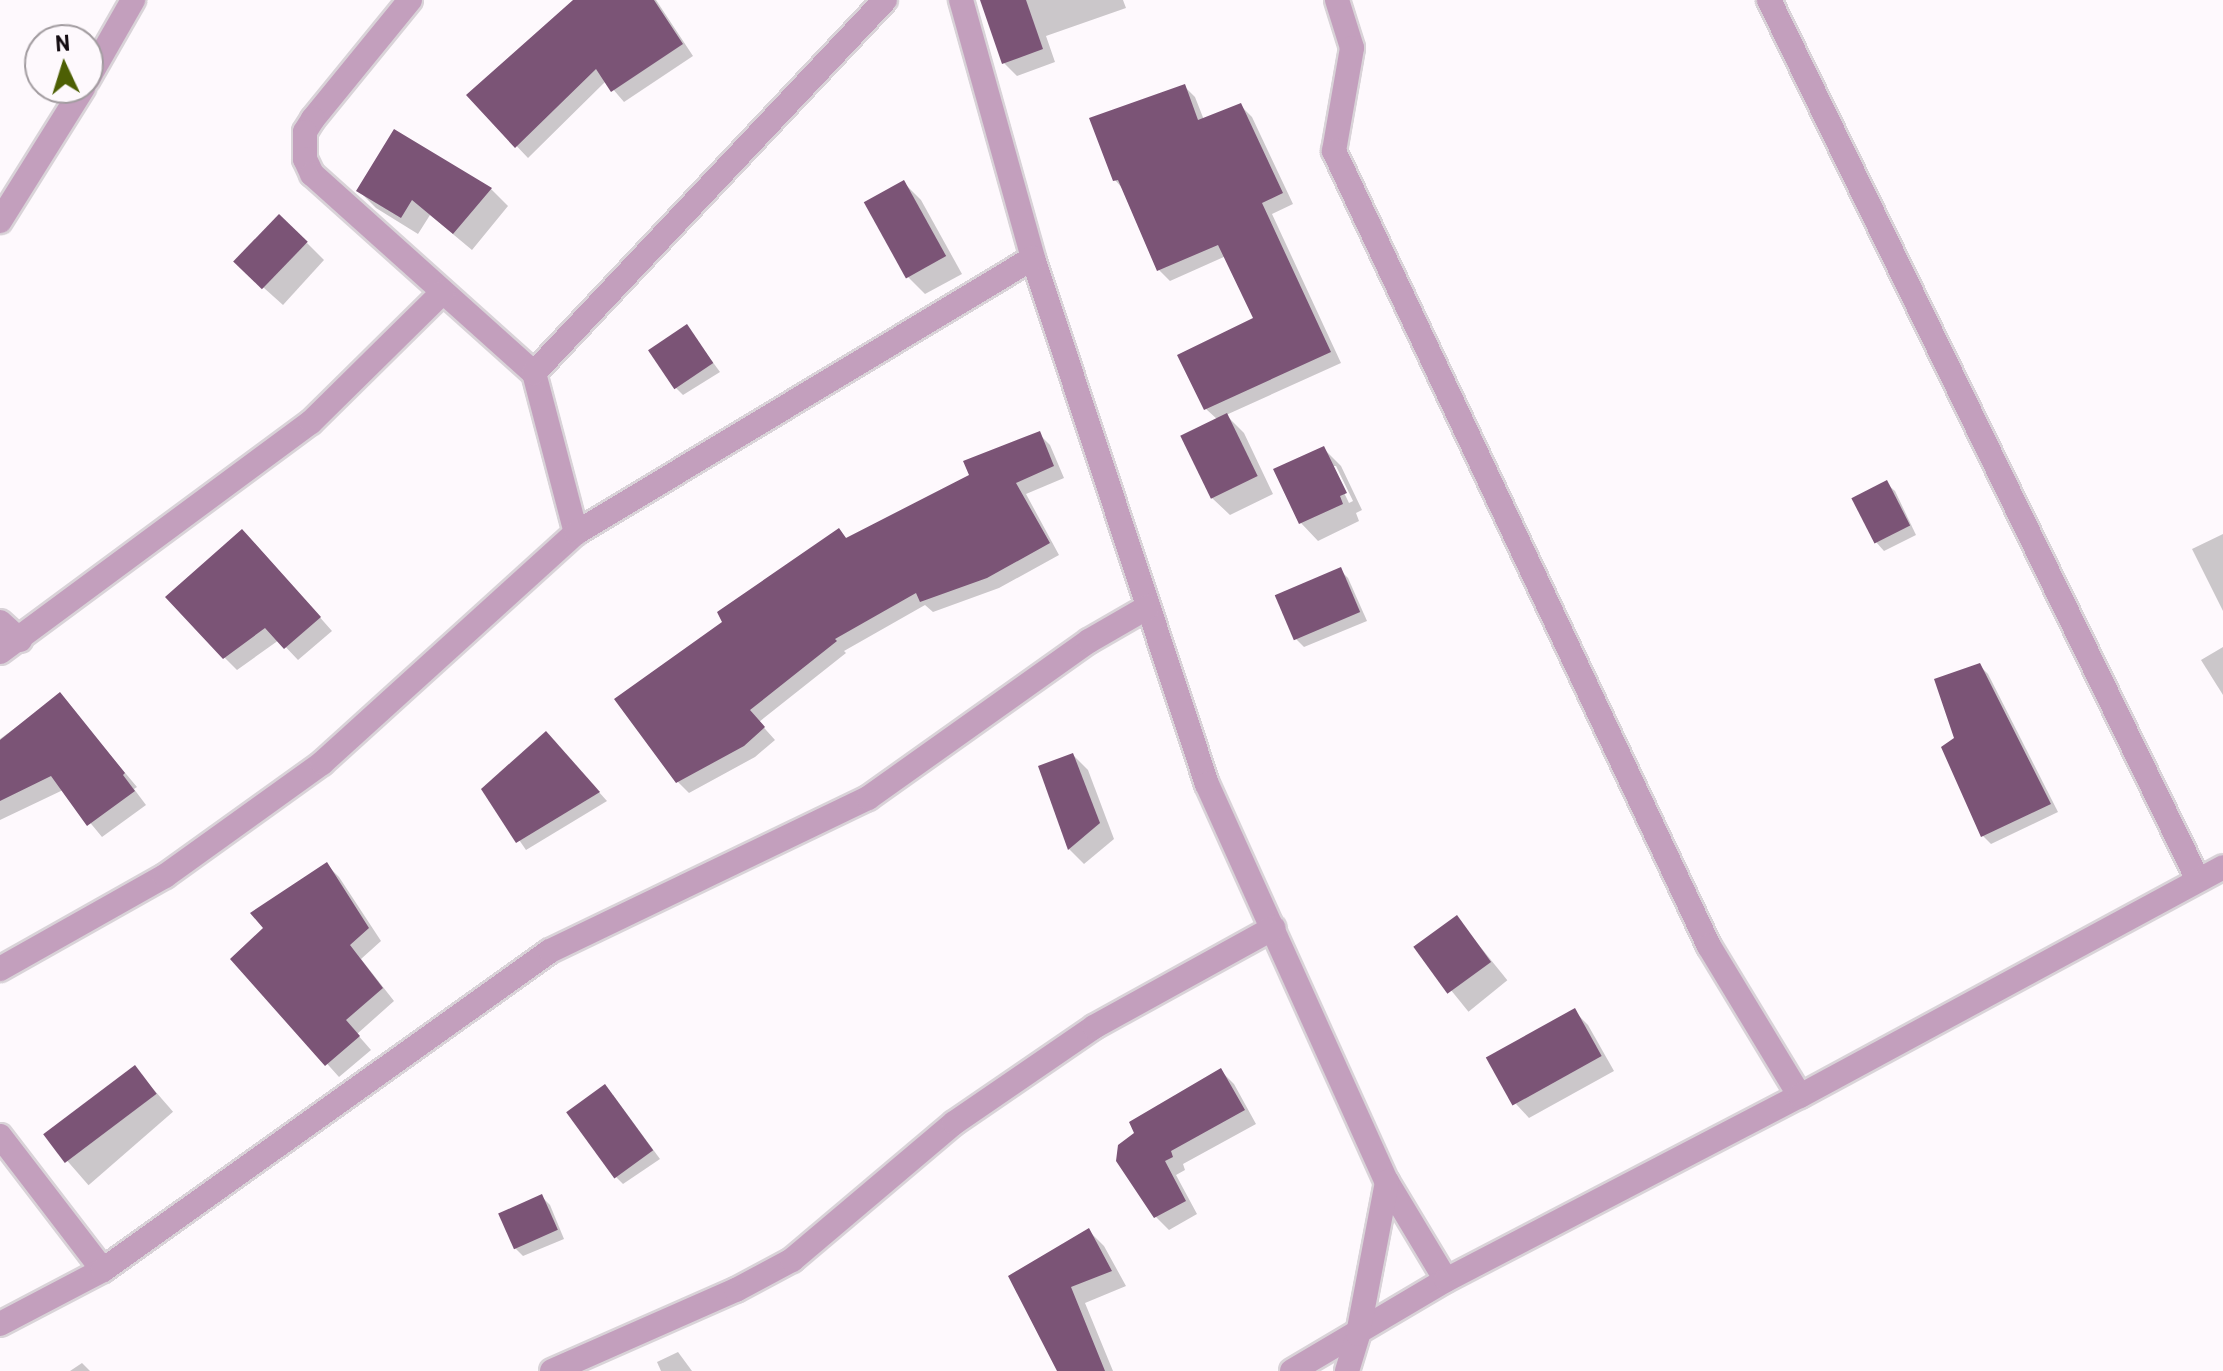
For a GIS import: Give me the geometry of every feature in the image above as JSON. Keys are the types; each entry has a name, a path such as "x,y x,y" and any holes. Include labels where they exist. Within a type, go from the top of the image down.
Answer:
{"street":[{"path":"104,51 133,0"},
{"path":"410,0 313,119 303,146 312,174 534,373 576,533"},
{"path":"534,373 885,0"},
{"path":"961,0 1033,258 1207,784 1387,1182 1446,1280"},
{"path":"1337,0 1352,48 1334,151 1709,946 1800,1096"},
{"path":"1769,0 2198,880"},
{"path":"0,221 73,104"},
{"path":"0,969 165,876 322,763 576,533 1033,258"},
{"path":"0,622 10,646 311,422 443,292"},
{"path":"0,1324 103,1270 550,951 868,798 1089,641 1148,607"},
{"path":"1292,1371 1446,1280 1800,1096 2223,867"},
{"path":"552,1371 736,1290 792,1260 954,1123 1094,1027 1273,928"},
{"path":"0,1136 103,1270"},
{"path":"1347,1371 1358,1334 1387,1182"}],"building":[{"path":"573,0 654,0 683,44 611,92 596,69 515,148 466,95"},
{"path":"980,0 1026,0 1043,49 1002,64"},
{"path":"1185,84 1198,120 1241,103 1283,193 1262,203 1331,352 1204,410 1177,355 1253,318 1218,245 1157,271 1118,180 1113,181 1089,118"},
{"path":"394,129 492,188 453,234 412,200 401,218 356,191"},
{"path":"904,180 946,256 906,278 864,202"},
{"path":"279,214 308,242 262,289 233,261"},
{"path":"687,324 713,363 674,389 648,350"},
{"path":"1227,413 1258,476 1211,499 1180,436"},
{"path":"1040,431 1054,466 1016,483 1050,543 987,578 920,602 916,593 835,639 837,641 750,710 765,727 744,746 676,783 614,699 722,622 717,612 839,528 846,538 969,475 963,461"},
{"path":"1324,446 1347,493 1340,496 1343,504 1299,524 1273,469"},
{"path":"1887,480 1910,525 1875,544 1851,498"},
{"path":"242,529 321,617 284,649 265,628 223,659 165,597"},
{"path":"1341,567 1360,612 1294,640 1275,595"},
{"path":"1980,663 2051,804 1981,837 1941,747 1954,738 1934,679"},
{"path":"60,692 125,773 123,775 135,791 87,826 51,776 0,801 0,740"},
{"path":"546,731 600,792 516,843 481,789"},
{"path":"1073,753 1100,823 1068,850 1038,766"},
{"path":"327,862 369,928 350,945 383,988 346,1020 360,1036 325,1066 230,959 263,928 250,913"},
{"path":"1457,915 1491,962 1447,994 1413,947"},
{"path":"1575,1008 1602,1056 1512,1106 1486,1057"},
{"path":"135,1065 157,1094 65,1163 43,1134"},
{"path":"1221,1068 1245,1110 1171,1151 1173,1157 1165,1161 1186,1201 1154,1218 1116,1161 1118,1145 1134,1133 1129,1122"},
{"path":"605,1084 653,1150 614,1179 566,1112"},
{"path":"542,1194 558,1230 514,1249 498,1214"},
{"path":"1089,1228 1112,1271 1071,1287 1105,1371 1057,1371 1008,1276"}]}
